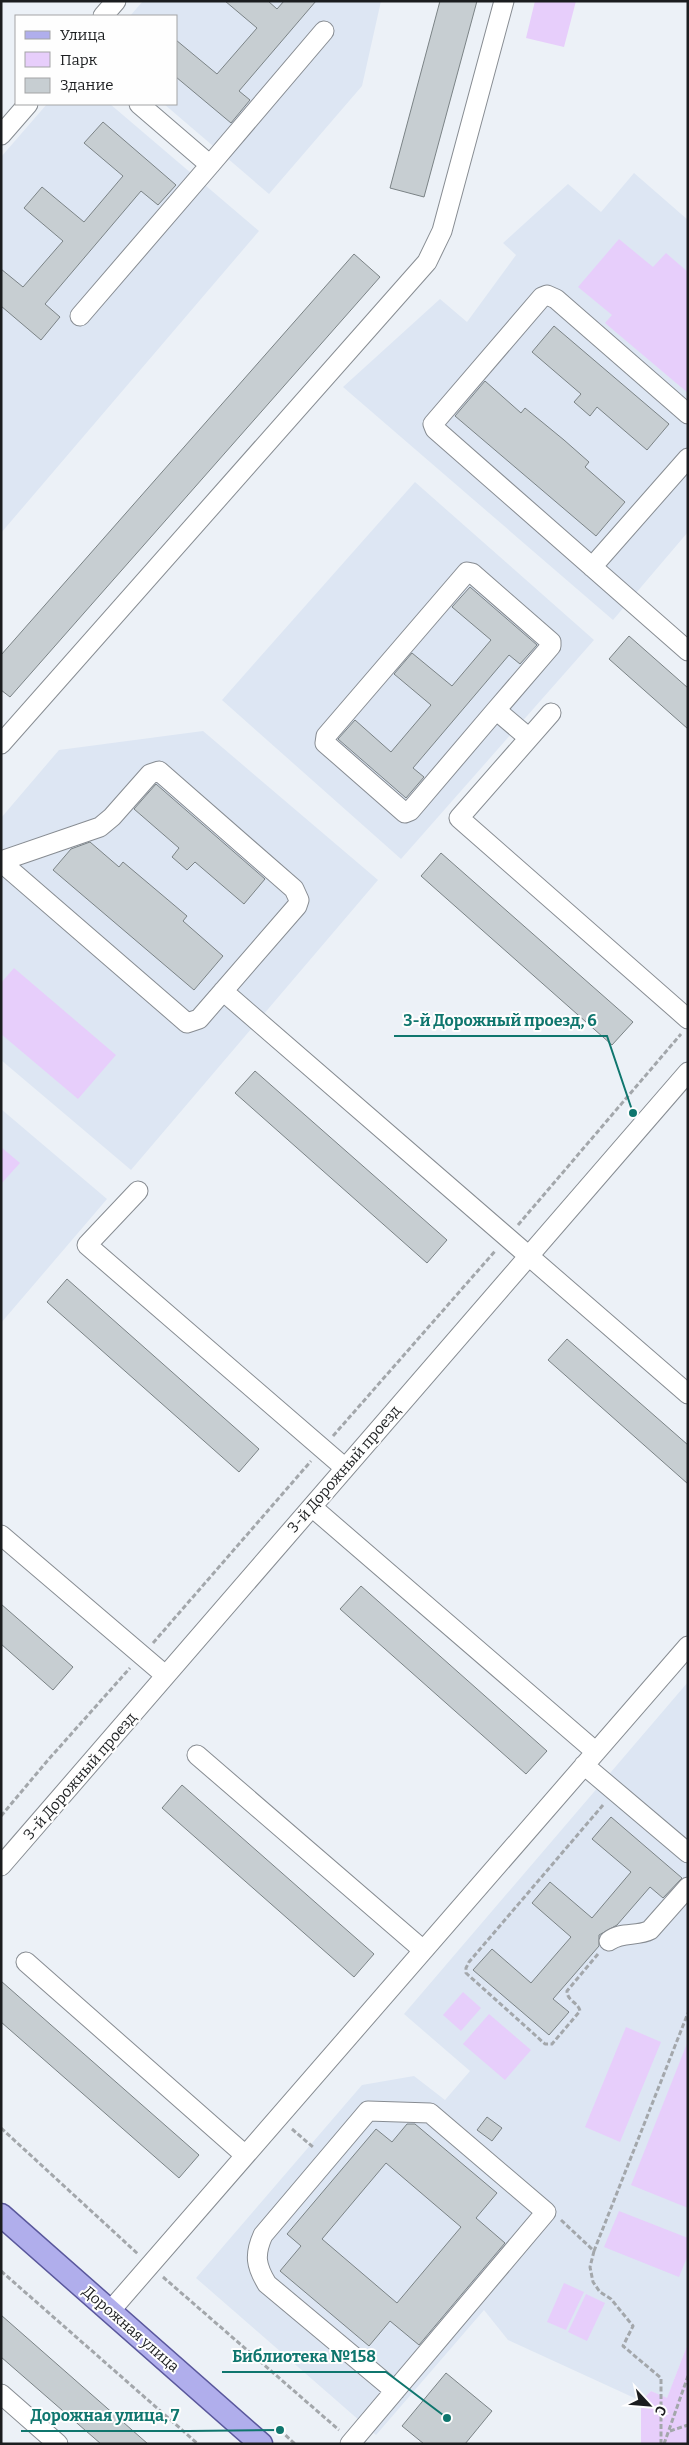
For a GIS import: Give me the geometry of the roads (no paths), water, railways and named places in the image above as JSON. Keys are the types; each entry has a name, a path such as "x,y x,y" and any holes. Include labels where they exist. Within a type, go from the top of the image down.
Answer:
{"main road":[{"name":"Дорожная улица","path":"1,2215 261,2444"}],"street":[{"path":"104,15 116,1"},
{"path":"1,744 427,262 442,231 504,1"},
{"path":"80,316 324,31"},
{"path":"1,135 27,105"},
{"path":"140,105 210,165"},
{"path":"688,414 556,299 547,295 542,297 434,421 435,429 688,651"},
{"path":"592,567 688,458"},
{"path":"467,572 472,573 551,642 551,646 496,710 407,813 402,812 325,743 326,736 467,572"},
{"path":"496,710 529,738"},
{"path":"551,713 459,818 684,1026"},
{"path":"159,772 298,894 297,906 223,991 199,1019 187,1023 1,862 100,827 112,817 150,774 159,772"},
{"path":"223,991 688,1394"},
{"name":"3-й Дорожный проезд","path":"1,1866 688,1072"},
{"path":"138,1191 87,1245 345,1468"},
{"path":"312,1507 590,1758 615,1791 688,1853"},
{"path":"1,1535 165,1675"},
{"path":"111,2310 688,1646"},
{"path":"197,1755 423,1950"},
{"path":"609,1941 621,1934 642,1933 650,1930 688,1887"},
{"path":"26,1962 245,2155"},
{"path":"351,2443 395,2391 546,2212 430,2113 368,2111 263,2235 257,2248 258,2268 267,2284 395,2391"},
{"path":"1,2394 58,2444"}],"place":[{"name":"3-й Дорожный проезд, 6","path":"633,1113"},
{"name":"Библиотека №158","path":"447,2418"},
{"name":"Дорожная улица, 7","path":"280,2430"}]}
